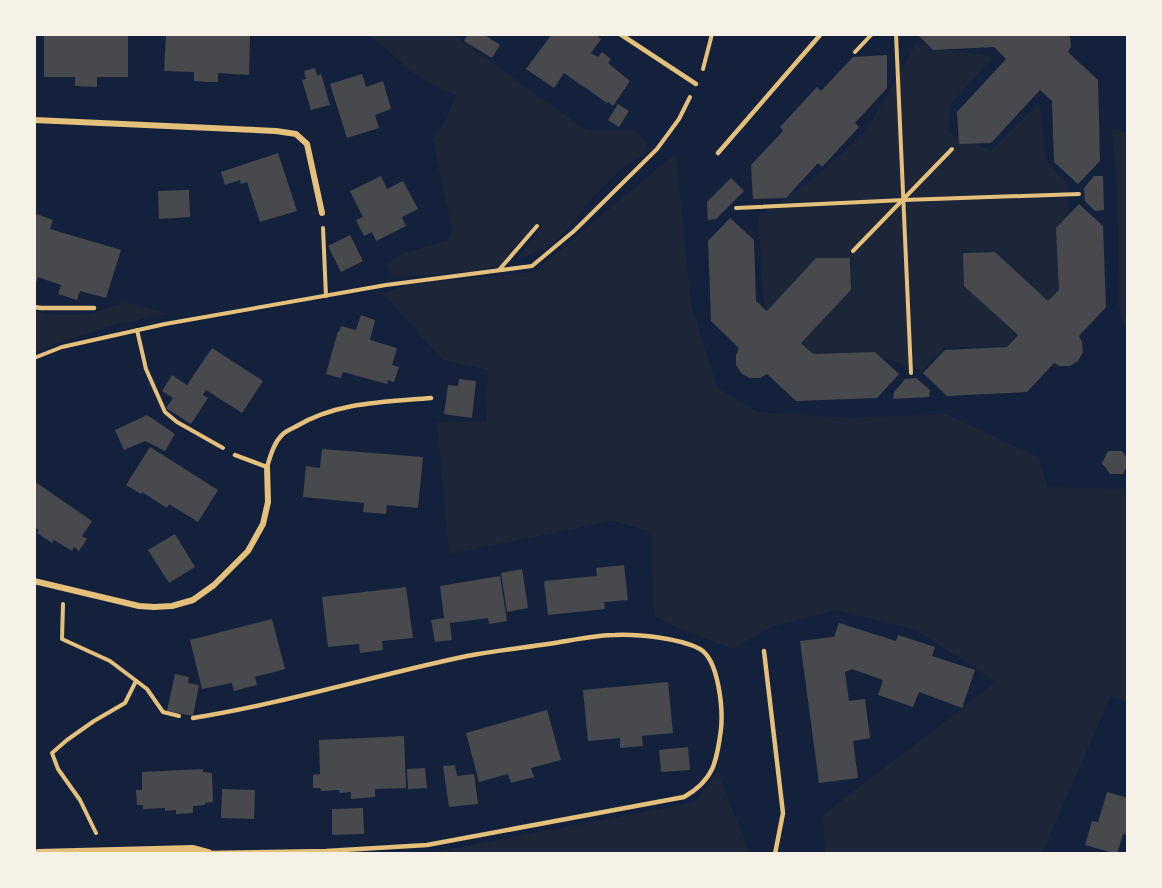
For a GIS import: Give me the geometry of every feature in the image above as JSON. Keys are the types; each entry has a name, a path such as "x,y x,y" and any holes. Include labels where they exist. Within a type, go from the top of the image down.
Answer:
{"street":[{"path":"34,120 276,131 296,135 307,144 322,213"},
{"path":"34,581 139,606 172,606 192,600 214,585 248,551 263,524 268,502 267,468"},
{"path":"38,854 193,850 208,853"}],"lane":[{"path":"620,34 696,84"},
{"path":"718,153 821,34"},
{"path":"34,307 94,308"},
{"path":"235,455 267,468 271,454 282,435 304,422 335,409 376,402 431,398"},
{"path":"193,718 241,710 469,656 615,635 660,638 687,643 702,650 711,663 720,697 722,721 718,752 711,774 694,791 684,797 427,845 326,851 208,853"},
{"path":"764,651 783,813 775,854"}],"path":[{"path":"34,358 62,347 165,324 386,285 532,266 574,231 657,149 679,119 704,68 712,34"},
{"path":"855,52 872,34"},
{"path":"896,34 911,373"},
{"path":"853,251 952,149"},
{"path":"736,208 1079,195"},
{"path":"322,213 326,296"},
{"path":"499,271 537,225"},
{"path":"137,330 146,369 165,412 177,422 235,455"},
{"path":"64,589 62,639 110,661 147,689 164,712 193,718"},
{"path":"89,852 98,837 80,800 58,769 52,753 94,721 125,703 136,681"}],"shaded area":[{"path":"368,35 454,35 583,128 634,130 645,141 649,151 622,168 592,198 565,233 547,247 516,260 541,229 537,226 522,239 499,266 477,271 393,277 386,265 399,255 448,240 452,231 433,140 445,121 456,95 417,75"},
{"path":"916,44 993,57 950,105 949,133 991,151 1039,103 1046,159 1068,185 1068,220 1062,290 1049,302 996,251 963,251 964,285 1017,335 1006,346 944,348 922,371 872,354 811,356 800,343 851,291 852,258 818,258 767,311 763,296 758,217 815,177 866,131"},
{"path":"1112,128 1127,133 1127,334 1119,306 1117,189"},
{"path":"676,153 691,304 717,387 757,412 848,418 946,414 1038,457 1048,487 1127,489 1127,702 1111,696 1042,853 825,853 823,815 996,682 916,630 836,610 771,627 733,649 654,616 651,532 613,521 449,554 437,422 486,421 488,370 443,360 383,294 406,285 534,272"},
{"path":"125,302 170,314 115,324 35,351 35,311 56,315 82,315"},
{"path":"717,771 750,853 430,853 695,802"}],"building":[{"path":"44,34 128,34 128,77 97,77 97,87 75,86 75,77 44,77"},
{"path":"166,34 250,34 249,75 218,73 218,82 206,82 194,81 194,72 164,71"},
{"path":"468,34 483,34 500,45 492,58 464,41"},
{"path":"552,34 595,34 601,39 591,53 598,57 602,52 611,59 608,63 630,81 613,106 564,73 554,88 526,69"},
{"path":"917,34 1069,34 1071,47 1068,52 1098,80 1100,161 1078,184 1054,162 1052,101 1040,90 991,143 959,144 957,112 1006,59 994,47 933,50"},
{"path":"887,55 887,88 855,123 859,127 822,167 818,163 786,198 753,199 751,165 783,131 780,127 817,87 821,91 853,57"},
{"path":"315,68 317,76 321,74 330,105 311,110 302,80 306,79 304,71"},
{"path":"362,74 366,87 383,81 391,109 375,115 379,128 347,138 330,84"},
{"path":"618,104 629,111 619,127 608,120"},
{"path":"278,153 297,211 260,222 247,182 241,184 240,180 225,185 221,172"},
{"path":"381,176 387,189 403,181 418,209 402,217 406,226 376,241 372,232 364,236 356,220 363,217 350,191"},
{"path":"1094,176 1103,176 1104,210 1095,211 1085,201 1084,188"},
{"path":"731,178 744,191 716,219 708,220 707,202"},
{"path":"189,190 190,217 159,219 158,191"},
{"path":"1079,204 1103,226 1106,307 1079,336 1083,352 1078,361 1070,366 1060,366 1054,363 1027,392 947,396 923,373 945,350 1007,347 1018,335 964,286 963,253 995,252 1048,301 1059,290 1056,228"},
{"path":"37,214 53,220 50,229 121,250 106,298 80,291 77,300 58,294 61,285 38,277 34,287 34,221"},
{"path":"730,218 754,240 756,301 767,311 816,258 850,258 851,290 801,343 813,354 875,352 899,374 877,398 796,401 767,374 760,378 750,378 742,374 736,365 739,348 711,321 708,241"},
{"path":"350,235 363,261 341,272 328,246"},
{"path":"361,315 375,320 370,340 397,348 392,365 399,367 394,382 388,380 387,384 343,372 341,378 326,374 338,331 341,326 356,330"},
{"path":"212,348 263,381 242,413 206,390 203,395 208,398 191,424 166,408 173,398 162,391 172,375 187,385"},
{"path":"916,378 930,390 929,397 893,399 894,392 905,379"},
{"path":"459,379 476,381 472,418 444,414 448,385 458,386"},
{"path":"147,415 175,434 165,451 145,441 124,450 115,430"},
{"path":"150,447 218,490 198,522 169,504 167,508 126,485"},
{"path":"322,449 423,457 418,508 387,505 386,514 363,512 364,503 303,497 306,466 320,468"},
{"path":"1108,451 1122,451 1128,460 1123,474 1110,474 1102,463"},
{"path":"34,481 92,521 82,536 87,539 79,551 74,547 72,551 54,540 52,543 37,533 39,530 34,527"},
{"path":"175,534 195,567 169,583 148,550"},
{"path":"624,565 628,600 604,602 605,609 548,615 544,581 597,576 596,568"},
{"path":"522,569 528,608 507,612 501,573"},
{"path":"500,576 507,621 489,624 488,618 450,623 452,640 435,642 431,620 444,618 440,586"},
{"path":"406,587 413,638 382,641 383,650 360,653 359,644 328,647 322,597"},
{"path":"272,619 285,669 255,677 257,685 234,691 232,683 202,689 190,640"},
{"path":"839,623 896,641 898,635 935,647 932,656 975,670 962,708 919,692 913,707 878,695 883,680 852,669 845,672 849,701 865,699 870,738 853,741 858,778 819,783 800,641 834,637"},
{"path":"175,674 189,677 188,683 199,685 193,716 167,711"},
{"path":"668,682 673,733 642,736 643,746 620,748 620,738 588,741 583,690"},
{"path":"547,710 561,760 531,768 534,777 511,783 508,774 479,782 466,733"},
{"path":"404,736 406,788 375,789 375,797 351,799 351,792 321,791 320,788 313,788 313,775 320,774 319,740"},
{"path":"688,747 690,770 661,772 659,750"},
{"path":"455,765 457,776 474,774 478,804 449,807 443,766"},
{"path":"425,768 427,788 408,789 407,769"},
{"path":"203,769 203,772 212,773 213,802 193,806 193,813 176,814 176,810 143,809 143,805 137,805 136,790 142,790 142,772"},
{"path":"222,789 255,790 254,819 221,818"},
{"path":"1107,792 1128,798 1128,835 1123,834 1117,854 1085,845 1092,821 1098,822"},
{"path":"363,808 364,834 332,835 332,809"}]}
